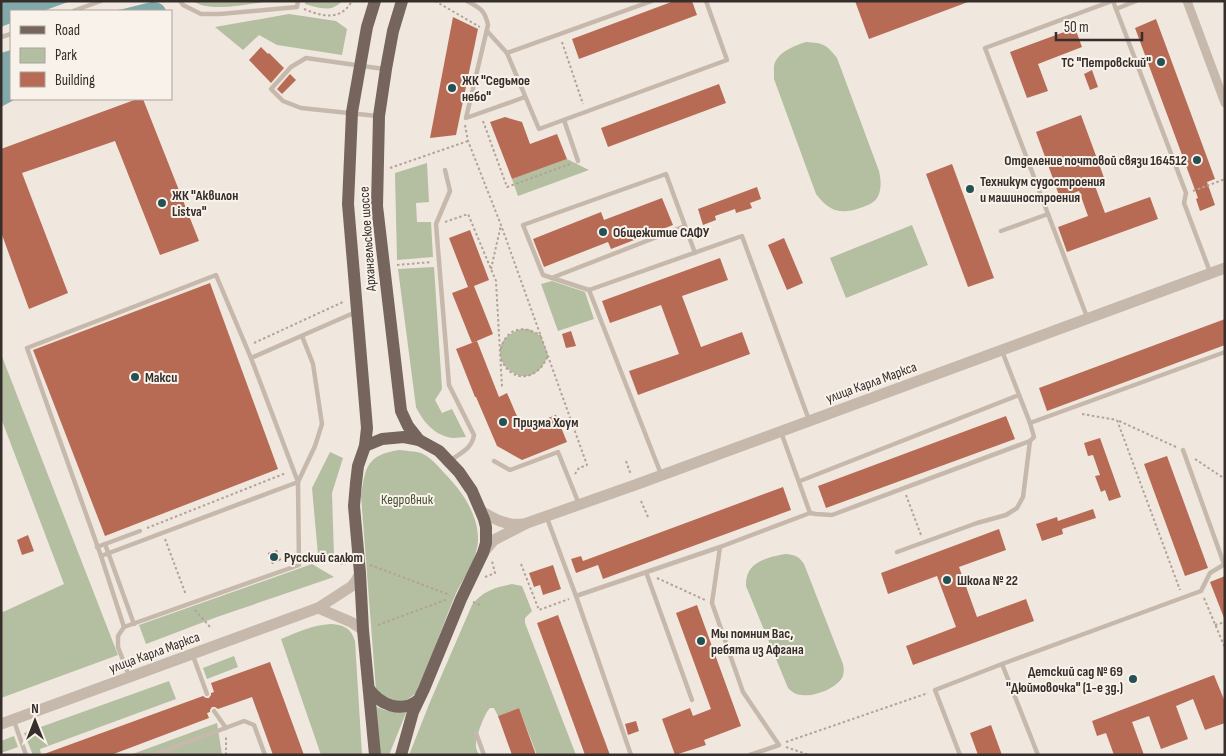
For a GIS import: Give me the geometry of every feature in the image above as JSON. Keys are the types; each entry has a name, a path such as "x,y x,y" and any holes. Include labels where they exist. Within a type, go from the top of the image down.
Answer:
{"main road":[{"name":"Архангельское шоссе","path":"375,1 368,27 352,112 348,204 367,428 365,446 358,466 354,506 364,568 363,630 375,755"},
{"name":"Архангельское шоссе","path":"402,1 386,70 379,116 377,206 400,410 408,426 419,440"},
{"path":"365,446 382,439 404,437 419,440 438,451 458,472 472,491 486,527 487,556 461,599 424,689 417,701 401,755"},
{"path":"369,689 378,700 392,705 407,706 417,701"}],"street":[{"path":"1187,1 1225,103"},
{"name":"улица Карла Маркса","path":"527,523 661,476 1225,268"},
{"path":"481,512 504,522 527,523"},
{"path":"487,556 494,540 527,523"},
{"name":"улица Карла Маркса","path":"1,724 318,608 352,586 364,568"},
{"path":"318,608 351,622 363,630"}],"lane":[{"path":"76,10 101,1"},
{"path":"180,1 183,5 201,14 220,14 297,4"},
{"path":"466,118 488,25 486,16 481,8 468,1"},
{"path":"507,53 652,1"},
{"path":"487,31 507,53 539,129 727,60 706,1"},
{"path":"1087,318 985,48 1112,1 1186,193 1184,203 1210,273"},
{"path":"1116,9 1136,1"},
{"path":"379,116 301,108 283,101 271,89 291,67 306,58 386,70"},
{"path":"466,118 525,97"},
{"path":"564,120 578,161"},
{"path":"446,170 450,191 436,224 449,385 474,435 473,441 468,448 449,462"},
{"path":"695,253 666,174 523,225 543,274 590,290 695,253 742,236 809,421"},
{"path":"1001,231 1048,214"},
{"path":"553,278 685,226"},
{"path":"124,627 101,556 27,348 216,274 251,358 298,482 299,565 124,627 118,636 118,647 129,677"},
{"path":"590,290 661,476"},
{"path":"251,358 357,313"},
{"path":"101,556 298,482 315,446 322,424 314,364 302,336"},
{"path":"576,596 810,513 832,515 1030,442 1034,437 1030,422 1002,350"},
{"path":"1030,422 1225,352"},
{"path":"800,481 1019,395"},
{"path":"781,431 810,513"},
{"path":"897,552 1006,515 1018,508 1023,497 1030,442"},
{"path":"960,755 935,690 1201,591 1210,573 1225,564 1183,450"},
{"path":"494,461 510,470 558,452 580,505"},
{"path":"546,517 576,596 631,755"},
{"path":"97,548 140,531"},
{"path":"105,544 134,624"},
{"path":"720,546 712,603 743,692 779,745 750,755"},
{"path":"646,572 692,700"},
{"path":"192,654 207,694"},
{"path":"1002,664 1038,755"},
{"path":"214,711 226,728"},
{"path":"13,720 26,755"},
{"path":"153,755 244,721 254,725 266,755"},
{"path":"476,733 484,755"}],"path":[{"path":"297,4 321,16 338,15 352,1"},
{"path":"435,1 487,31"},
{"path":"560,35 586,112"},
{"path":"466,118 464,127 468,141 501,225 587,465 579,468 570,480"},
{"path":"483,121 507,187 578,161"},
{"path":"386,170 468,141"},
{"path":"1186,193 1225,179"},
{"path":"436,224 468,214 496,281 502,386"},
{"path":"491,269 501,225"},
{"path":"390,265 438,262"},
{"path":"246,347 348,300"},
{"path":"541,336 529,330 521,329 514,331 503,341 500,356 508,369 522,376 537,372 548,355"},
{"path":"1063,410 1116,420 1183,450 1225,479"},
{"path":"1116,420 1183,597"},
{"path":"626,461 632,477"},
{"path":"140,531 286,474"},
{"path":"902,489 924,542"},
{"path":"641,501 648,518"},
{"path":"163,532 189,603 210,627"},
{"path":"299,556 347,564"},
{"path":"487,556 495,573"},
{"path":"521,564 539,610 576,596"},
{"path":"364,568 455,597 378,625"},
{"path":"646,572 712,603"},
{"path":"1201,591 1225,648"},
{"path":"470,601 480,605"},
{"path":"1216,625 1225,622"},
{"path":"779,745 935,690"},
{"path":"226,728 226,755"},
{"path":"779,745 809,755"}],"green space":[{"path":"193,1 270,1 219,7 200,5"},
{"path":"305,1 342,1 334,7 325,8 305,4"},
{"path":"289,14 336,21 347,29 342,55 277,45 259,35 243,50 215,27"},
{"path":"806,42 824,45 837,58 879,171 881,185 879,195 872,203 860,208 847,211 835,210 830,208 816,194 774,79 774,66 782,53"},
{"path":"567,159 589,170 518,196 512,179"},
{"path":"427,163 429,202 416,203 417,222 431,222 433,257 397,260 395,173"},
{"path":"912,225 928,265 846,298 830,258"},
{"path":"434,267 442,389 435,400 442,413 452,409 466,437 447,437 436,432 422,418 416,407 398,269"},
{"path":"552,281 585,292 594,319 558,331 541,284"},
{"path":"521,329 529,329 541,336 548,355 539,370 528,376 517,375 508,369 501,359 500,348 506,337"},
{"path":"1,354 118,655 1,698 1,608 3,612 64,584 1,418"},
{"name":"Кедровник","path":"399,450 418,452 425,455 449,478 460,491 473,514 478,539 473,562 454,598 416,693 405,700 396,701 386,698 376,690 361,496 364,477 369,464 380,455"},
{"path":"330,452 343,458 332,493 334,557 318,555 312,488"},
{"path":"785,554 796,556 804,564 844,670 843,676 836,684 825,691 813,695 798,694 788,688 746,586 749,571 753,566 770,557"},
{"path":"312,564 334,577 217,617 146,644 139,625"},
{"path":"512,584 522,586 532,611 525,618 525,623 576,755 537,755 519,708 498,716 494,708 490,708 477,738 476,748 479,755 409,755 472,605 480,596 490,590"},
{"path":"331,624 346,628 355,641 362,755 321,755 281,639 312,627"},
{"path":"234,656 238,667 207,679 203,668"},
{"path":"169,681 176,699 40,749 41,755 33,755 24,733"},
{"path":"375,706 384,710 406,713 389,755 379,755"},
{"path":"217,723 222,755 130,755"},
{"path":"14,736 18,747 1,753 1,741"}],"water":[{"path":"1,1 68,1 46,10 10,10 10,23 1,27"},
{"path":"156,2 161,4 166,10 117,10"},
{"path":"10,50 10,100 14,100 1,107 1,53"}],"building":[{"path":"674,1 692,1 697,15 579,59 572,39"},
{"path":"855,1 968,1 968,2 869,39"},
{"name":"ЖК \"Седьмое небо\"","path":"453,17 478,29 456,135 430,138"},
{"path":"1156,19 1215,179 1207,182 1215,205 1200,211 1196,199 1198,198 1135,28"},
{"path":"1075,28 1082,47 1038,64 1048,91 1027,98 1010,52"},
{"path":"261,47 284,68 271,83 249,60"},
{"path":"1092,70 1098,87 1090,90 1084,74"},
{"path":"290,74 296,80 282,94 277,89"},
{"path":"719,84 726,103 608,147 601,128"},
{"name":"ЖК \"Аквилон Listva\"","path":"134,100 143,100 199,241 160,255 115,141 22,173 68,293 29,309 1,232 1,149"},
{"path":"1081,115 1106,183 1095,186 1105,213 1150,197 1158,219 1067,252 1058,227 1088,216 1079,191 1060,198 1036,132"},
{"path":"505,117 522,122 530,144 557,134 567,159 512,179 490,122"},
{"path":"952,164 994,278 968,287 926,174"},
{"path":"757,187 761,199 750,203 752,208 736,213 735,209 715,216 716,220 703,225 698,209"},
{"name":"Общежитие САФУ","path":"662,198 673,225 611,249 608,242 544,267 533,239 601,212 604,220"},
{"path":"470,230 489,280 474,286 493,334 472,343 452,293 468,287 449,238"},
{"path":"784,238 803,283 787,290 768,245"},
{"path":"720,258 728,280 682,296 701,347 742,332 750,354 638,395 629,371 679,354 661,305 610,323 602,301"},
{"path":"210,283 278,469 105,536 33,350"},
{"path":"1225,319 1225,345 1047,411 1039,388"},
{"path":"571,331 576,346 566,348 562,334"},
{"name":"Призма Хоум","path":"477,341 499,397 507,393 522,428 556,415 567,442 522,460 497,446 456,349"},
{"path":"1006,416 1015,439 826,508 818,486"},
{"path":"1100,438 1121,497 1109,501 1105,490 1101,492 1095,476 1100,475 1093,455 1088,456 1084,443"},
{"path":"1167,456 1208,568 1185,576 1144,464"},
{"path":"783,487 791,510 603,579 598,565 576,573 571,559 581,556 583,561"},
{"path":"1093,509 1096,518 1062,529 1063,534 1042,541 1036,524 1057,517 1058,521"},
{"path":"999,529 1006,550 959,567 977,617 1026,599 1034,621 913,665 906,646 956,627 937,576 888,594 881,573"},
{"path":"28,535 34,551 22,555 17,540"},
{"name":"Русский салют","path":"277,550 281,560 272,564 268,553"},
{"path":"553,565 561,589 543,595 540,585 534,587 529,573"},
{"path":"1225,576 1225,618 1224,618 1210,582"},
{"path":"697,605 741,726 704,740 706,745 675,755 662,719 690,708 693,716 711,709 676,613"},
{"path":"558,615 610,755 585,755 537,623"},
{"path":"270,662 304,755 273,755 252,697 218,709 212,707 210,712 207,713 209,718 111,755 44,755 203,696 209,698 211,693 214,692 211,683"},
{"path":"1214,675 1225,702 1225,723 1205,730 1193,699 1176,706 1188,739 1161,749 1149,716 1132,722 1144,755 1114,755 1106,733 1097,736 1092,721"},
{"path":"519,708 536,755 512,755 498,716"},
{"path":"636,721 639,731 628,735 625,724"},
{"path":"991,725 1002,755 978,755 970,733"}],"place":[{"name":"ТС \"Петровский\"","path":"1161,62"},
{"name":"ЖК \"Седьмое небо\"","path":"452,88"},
{"name":"Отделение почтовой связи 164512","path":"1197,160"},
{"name":"Техникум судостроения и машиностроения","path":"970,189"},
{"name":"ЖК \"Аквилон Listva\"","path":"162,203"},
{"name":"Общежитие САФУ","path":"603,232"},
{"name":"Макси","path":"135,377"},
{"name":"Призма Хоум","path":"503,422"},
{"name":"Русский салют","path":"274,557"},
{"name":"Школа № 22","path":"947,580"},
{"name":"Мы помним Вас, ребята из Афгана","path":"701,641"},
{"name":"Детский сад № 69 \"Дюймовочка\" (1-е зд.)","path":"1133,679"}]}
